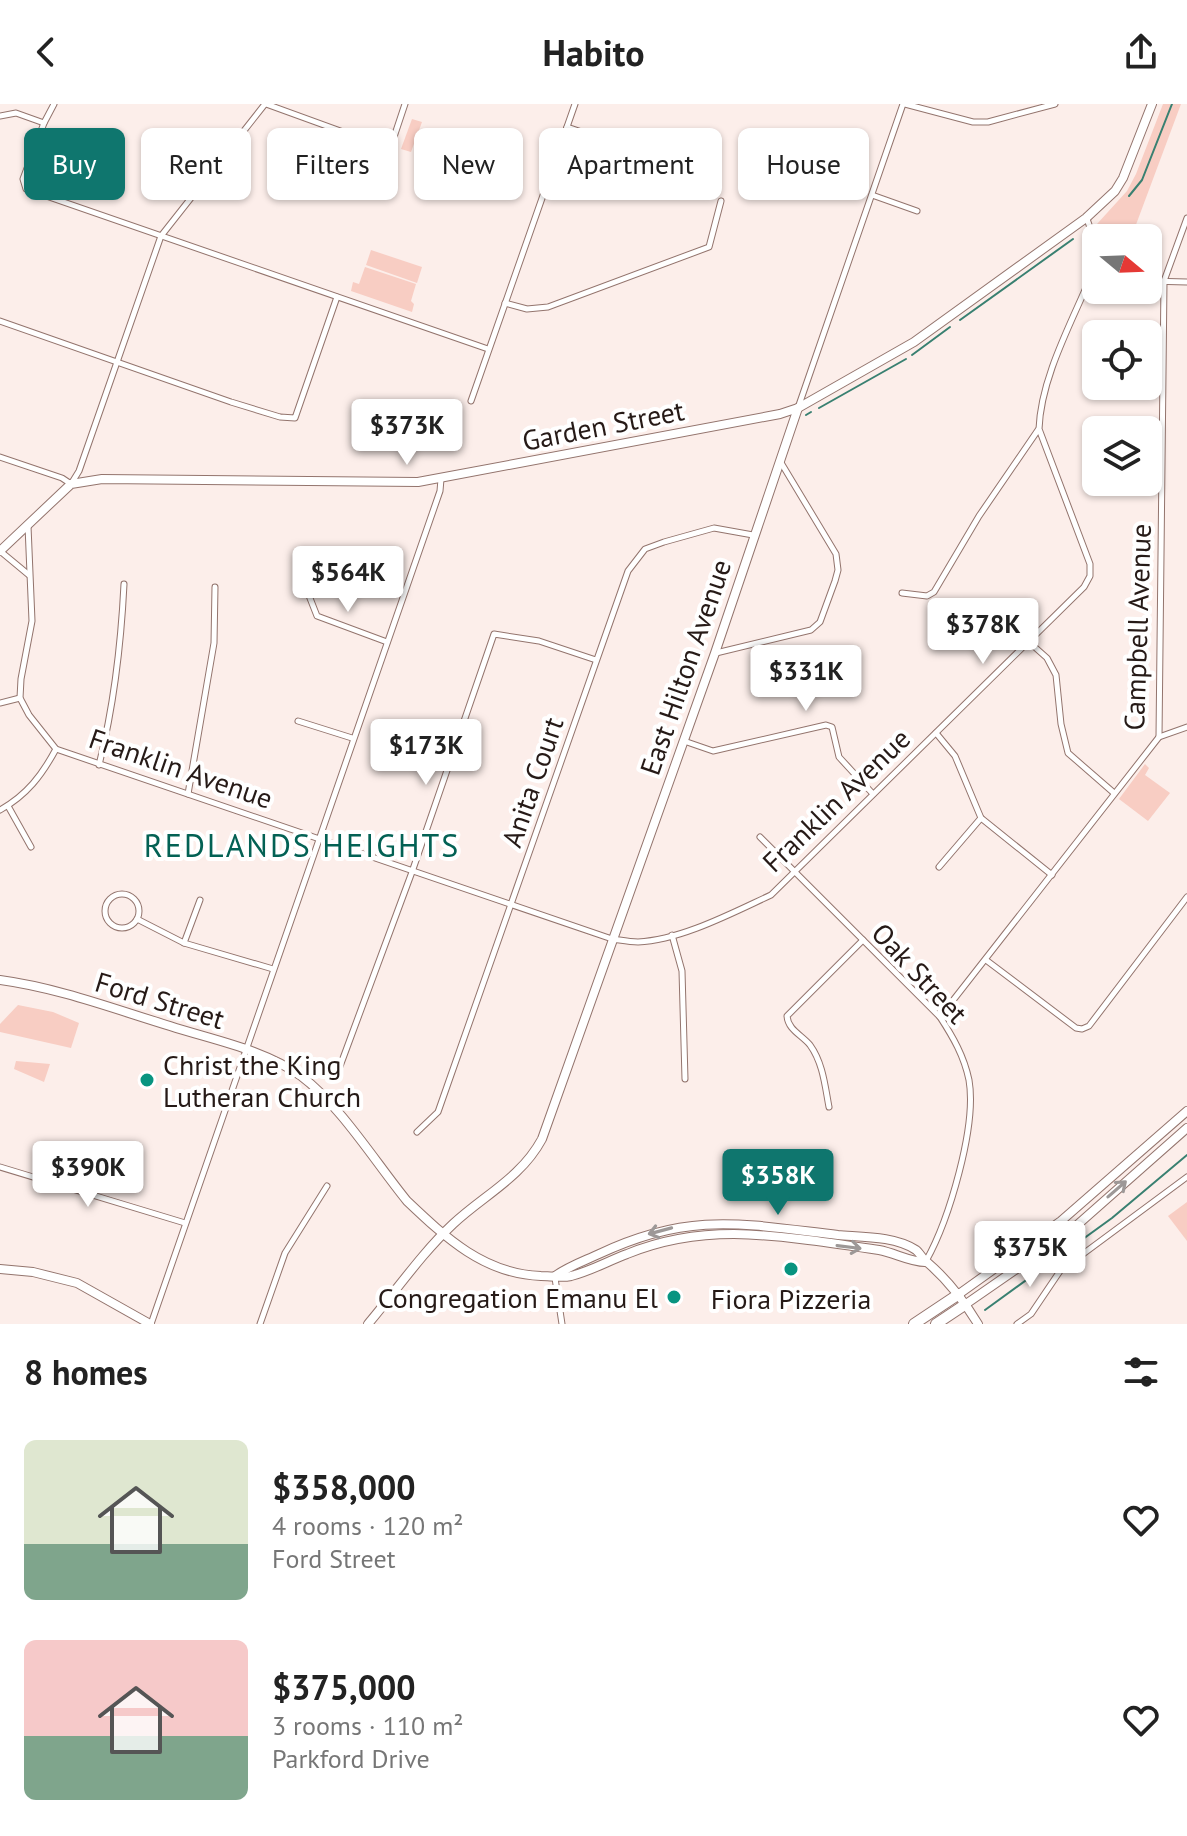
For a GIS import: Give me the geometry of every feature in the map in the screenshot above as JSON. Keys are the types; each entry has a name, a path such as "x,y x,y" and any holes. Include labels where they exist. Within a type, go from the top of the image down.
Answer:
{"highway":[{"path":"914,1324 963,1299"},
{"path":"936,1324 963,1299"}],"street":[{"path":"54,104 23,179 24,186 488,349"},
{"path":"29,575 0,551 71,484 79,471 161,236 265,104 390,149 405,104"},
{"path":"471,401 575,104"},
{"path":"798,408 904,104 973,122 988,122 1055,104"},
{"path":"1088,224 1086,218 1115,191 1123,178 1152,104"},
{"path":"0,116 16,113 44,123"},
{"path":"872,195 917,211"},
{"path":"505,303 527,309 548,307 709,247 721,201"},
{"name":"Garden Street","path":"71,484 102,479 406,483 441,479 780,414 798,408 914,342 1086,218"},
{"name":"Campbell Avenue","path":"940,1017 1159,737 1164,281 1187,218"},
{"path":"1164,281 1187,282"},
{"path":"0,321 231,402 280,417 295,418 337,297"},
{"name":"Franklin Avenue","path":"20,698 29,715 56,749 612,939 637,942 672,935 728,915 771,895 795,873 1084,587 1090,576 1090,564 1039,429 1039,411 1045,391 1082,298"},
{"name":"East Hilton Avenue","path":"368,1324 443,1234 516,1175 542,1139 715,653 798,408"},
{"path":"902,593 927,596 934,592 979,516 1039,429"},
{"path":"0,457 62,478 71,484"},
{"path":"715,653 811,630 824,616 838,570 836,554 779,461"},
{"path":"0,1269 33,1272 77,1283 150,1324 440,491 441,479"},
{"path":"0,703 20,698 32,621 27,524"},
{"name":"Anita Court","path":"417,1132 438,1112 628,571 645,549 655,544 714,528 753,535"},
{"path":"99,765 120,656 124,584"},
{"path":"188,794 214,643 215,587"},
{"path":"306,588 317,616 387,642"},
{"path":"339,1069 412,872 494,634 539,641 596,660"},
{"path":"1029,642 1047,658 1056,675 1061,724 1068,753 1114,793"},
{"path":"298,721 352,738"},
{"path":"684,741 713,751 826,725 835,732 839,757 873,794"},
{"path":"1159,737 1187,727"},
{"path":"936,733 955,756 981,818 1052,875"},
{"path":"0,810 30,789 56,749"},
{"path":"8,806 31,847"},
{"path":"939,867 981,818"},
{"name":"Oak Street","path":"760,837 940,1017 958,1045 969,1080 969,1125 945,1219 925,1262"},
{"path":"120,895 130,897 139,909 137,919 124,928 113,926 106,916 108,903 120,895"},
{"path":"986,960 1076,1028 1082,1029 1089,1026 1187,897"},
{"path":"184,943 200,900"},
{"path":"137,919 184,943 273,969"},
{"path":"672,935 682,971 685,1079"},
{"path":"829,1107 820,1061 809,1043 790,1027 787,1016 863,940"},
{"name":"Ford Street","path":"0,980 36,985 78,997 245,1049 284,1065 317,1090 407,1201 470,1256 491,1266 528,1276 568,1277 671,1240 709,1235 770,1237 878,1250 925,1262"},
{"path":"963,1299 1061,1221 1187,1111"},
{"path":"963,1299 1067,1234 1187,1128"},
{"path":"0,1167 185,1223"},
{"path":"1017,1324 1031,1314 1060,1271 1187,1177"},
{"path":"260,1324 285,1253 327,1186"},
{"name":"Ford Street","path":"555,1276 569,1266 626,1241 669,1229 707,1223 738,1223 898,1243 917,1250 963,1299 978,1324"},
{"path":"770,1237 776,1232 801,1236 808,1231"},
{"path":"555,1276 562,1324"}],"shaded area":[{"path":"1163,104 1181,104 1136,224 1097,224 1127,191"},
{"path":"412,119 422,122 420,128 414,128 411,152 401,149"},
{"path":"371,250 422,267 417,283 366,265"},
{"path":"365,267 416,284 411,301 414,304 412,312 351,291 353,282 359,284"},
{"path":"1145,764 1149,768 1145,775 1170,793 1148,821 1119,799"},
{"path":"18,1005 53,1012 79,1023 71,1048 0,1032 0,1024"},
{"path":"16,1061 50,1064 44,1082 14,1069"},
{"path":"1187,1202 1187,1241 1168,1216"}],"waterway":[{"path":"1129,196 1142,180 1172,104"},
{"path":"960,320 1073,239"},
{"path":"912,355 950,327"},
{"path":"819,408 906,359"},
{"path":"806,415 811,412"},
{"path":"985,1310 1112,1218 1187,1155"}],"place":[{"name":"Christ the King Lutheran Church","path":"147,1080"},
{"name":"Fiora Pizzeria","path":"791,1269"},
{"name":"Congregation Emanu El","path":"674,1297"}],"district":[{"name":"REDLANDS HEIGHTS","path":"302,845"}]}
